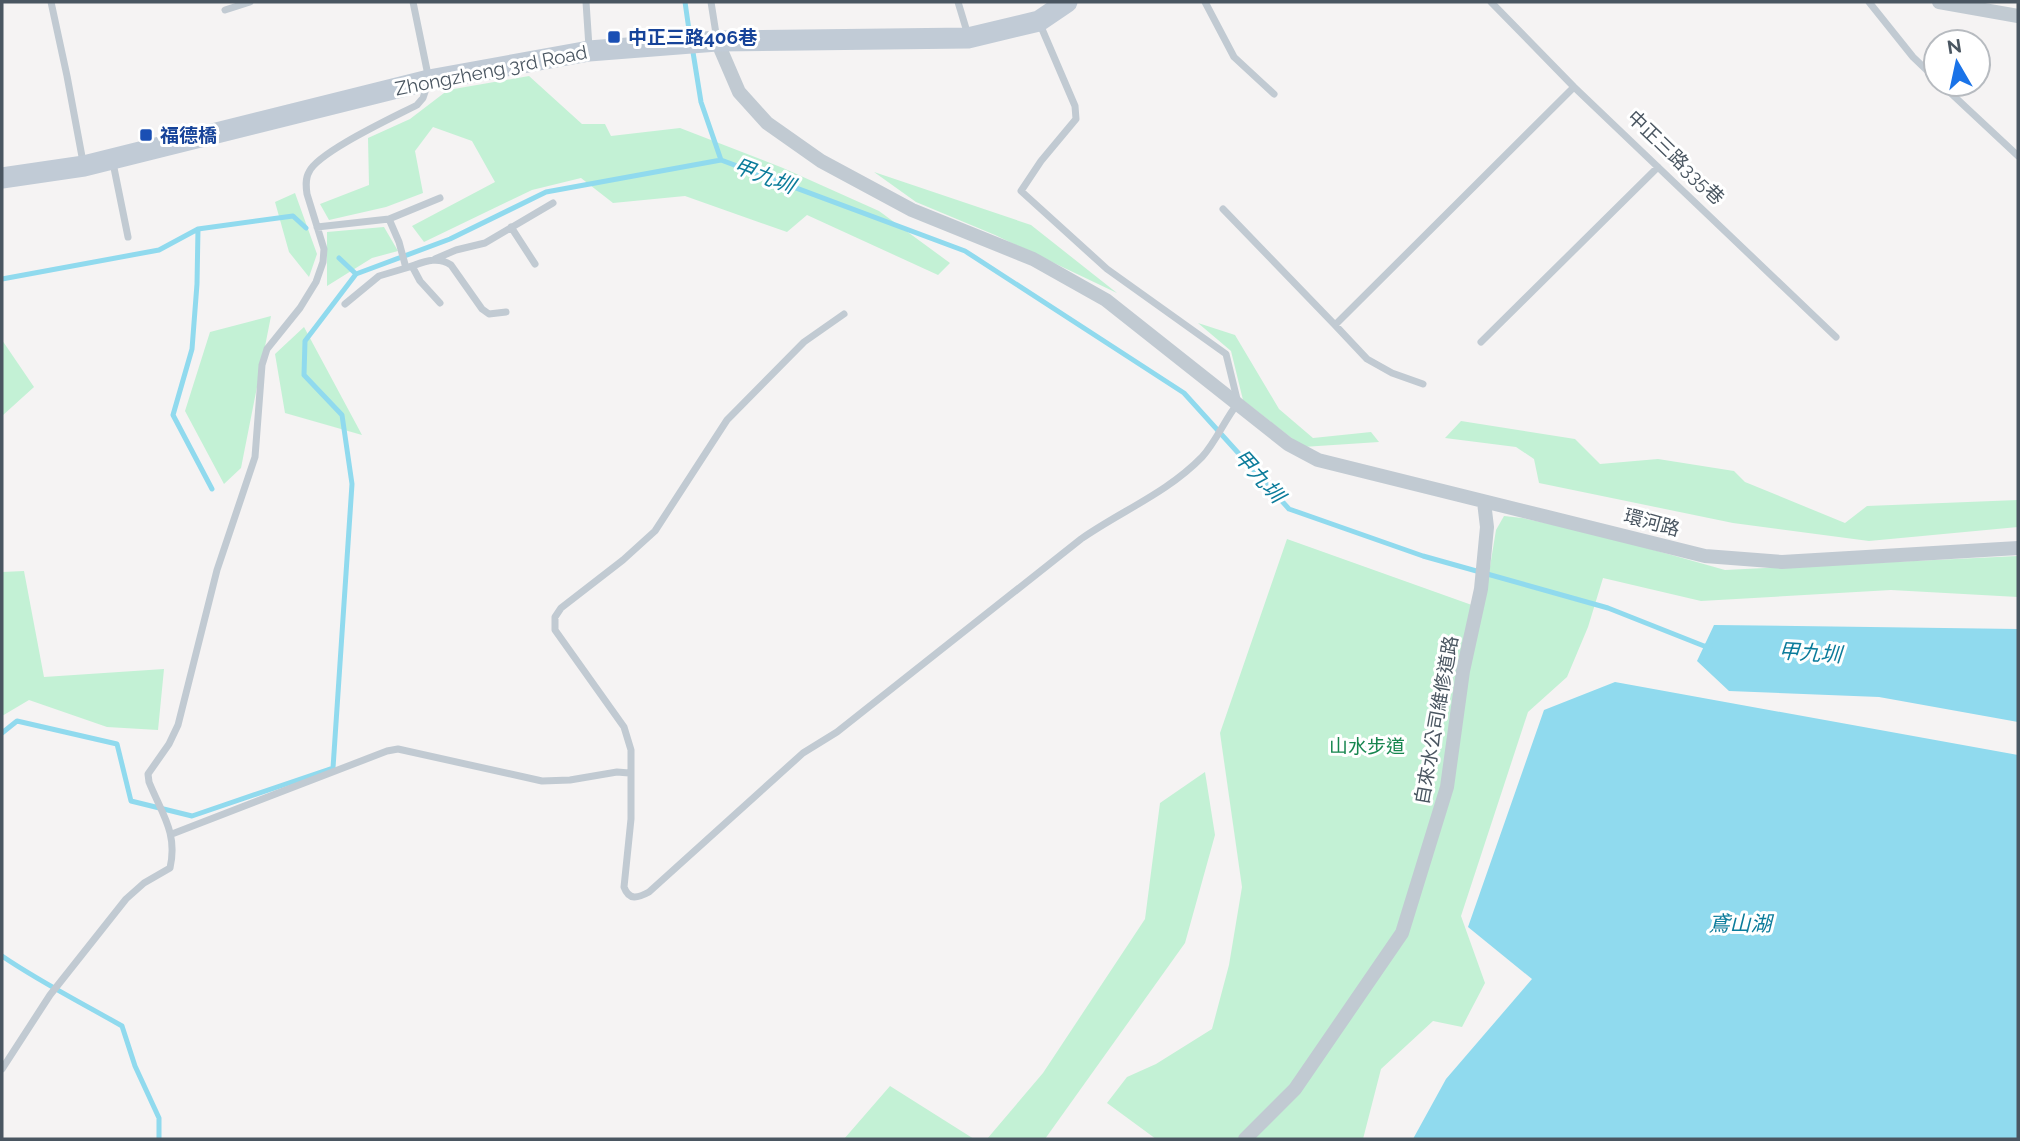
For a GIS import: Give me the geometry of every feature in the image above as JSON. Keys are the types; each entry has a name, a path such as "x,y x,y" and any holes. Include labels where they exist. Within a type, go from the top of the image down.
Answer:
{"street":[{"name":"Zhongzheng 3rd Road","path":"2,177 84,166 429,80 589,51 713,41 968,38 1039,21 1067,2"},
{"path":"1943,2 2018,16"},
{"name":"環河路","path":"713,41 739,92 767,123 821,161 912,210 1032,259 1106,300 1288,444 1318,460 1609,530 1704,556 1782,562 2018,548"},
{"name":"自來水公司維修道路","path":"1245,1139 1296,1089 1402,933 1447,787 1463,671 1481,589 1487,527 1484,502"}],"lane":[{"path":"51,2 84,166"},
{"path":"225,10 250,2"},
{"path":"2,1069 51,993 127,899 144,883 170,868 174,852 172,834 156,801 148,774 169,744 178,725 217,570 255,457 262,365 267,349 300,308 316,282 323,262 324,249 307,194 309,171 318,161 357,136 417,105 423,98 429,80 413,2"},
{"path":"586,2 589,51"},
{"path":"710,2 713,41"},
{"path":"958,2 968,38"},
{"path":"1205,2 1234,57 1274,94"},
{"name":"中正三路335巷","path":"1491,2 1574,87 1836,337"},
{"path":"1868,2 1922,66"},
{"path":"844,314 804,342 727,420 655,531 623,560 561,608 555,617 555,631 624,727 631,750 631,820 624,887 626,894 632,897 649,892 803,753 836,732 1081,539 1113,516 1147,500 1175,481 1204,455 1238,403 1226,354 1107,270 1021,191 1041,161 1076,119 1075,106 1039,21"},
{"path":"1335,325 1574,87"},
{"path":"1956,98 2018,156"},
{"path":"112,158 128,237"},
{"path":"1481,342 1658,167"},
{"path":"317,227 389,219 440,198"},
{"path":"345,304 379,276 485,243 553,203"},
{"path":"1223,209 1367,359 1392,373 1423,384"},
{"path":"389,219 408,266 440,303"},
{"path":"511,227 535,264"},
{"path":"435,259 451,265 482,309 489,314 506,312"},
{"path":"172,834 398,749 542,781 629,773"}],"green space":[{"path":"529,76 582,124 605,124 611,136 680,128 783,168 879,211 950,263 938,275 807,215 787,232 685,196 613,203 581,178 532,190 424,242 412,226 495,182 472,141 433,127 415,151 423,193 386,207 329,220 320,204 369,185 368,138 410,119 448,90"},
{"path":"874,172 1031,225 1117,293 995,235 916,202"},
{"path":"295,193 317,254 309,277 289,252 275,202"},
{"path":"384,227 398,251 372,258 327,286 327,232"},
{"path":"271,316 241,468 224,484 185,411 210,332"},
{"path":"1198,323 1235,335 1279,409 1313,438 1371,432 1379,442 1303,447 1243,400 1231,351"},
{"path":"304,327 362,435 285,413 275,354"},
{"path":"2,340 34,387 2,416"},
{"path":"1461,421 1575,439 1600,464 1658,459 1734,471 1745,482 1845,523 1867,506 2018,500 2018,527 1869,541 1733,523 1539,483 1534,459 1516,447 1445,438"},
{"name":"山水步道","path":"1504,516 1597,534 1725,570 2018,556 2018,597 1891,590 1701,601 1603,578 1588,627 1567,677 1528,712 1461,916 1485,983 1462,1027 1433,1021 1381,1069 1363,1139 1156,1139 1107,1103 1127,1077 1156,1064 1212,1029 1229,965 1242,887 1220,733 1287,539 1483,609 1496,530"},
{"path":"24,571 44,677 164,669 158,730 107,727 29,700 2,716 2,572"},
{"path":"1205,772 1215,835 1185,943 1045,1139 987,1139 1043,1073 1145,919 1160,803"},
{"path":"890,1086 974,1139 844,1139"}],"water":[{"path":"1714,625 2018,629 2018,722 1879,697 1729,691 1697,661"},
{"name":"鳶山湖","path":"1615,682 2018,755 2018,1139 1413,1139 1446,1079 1532,979 1468,927 1544,710"}],"waterway":[{"name":"甲九圳","path":"685,2 690,37"},
{"name":"甲九圳","path":"692,46 701,102 721,160 965,251 1184,393 1289,509 1423,556 1608,608 1704,646 1711,646"},
{"path":"2,733 17,721 117,744 131,801 192,816 333,768 352,484 342,415 304,375 305,341 356,274 450,239 546,192 721,160"},
{"path":"2,279 159,250 198,229 293,216 306,228"},
{"path":"198,229 192,349 173,415 212,489"},
{"path":"339,258 356,274"},
{"path":"2,956 122,1026 135,1066 159,1118 159,1139"}],"place":[{"name":"中正三路406巷","path":"614,37"},
{"name":"福德橋","path":"146,135"}]}
